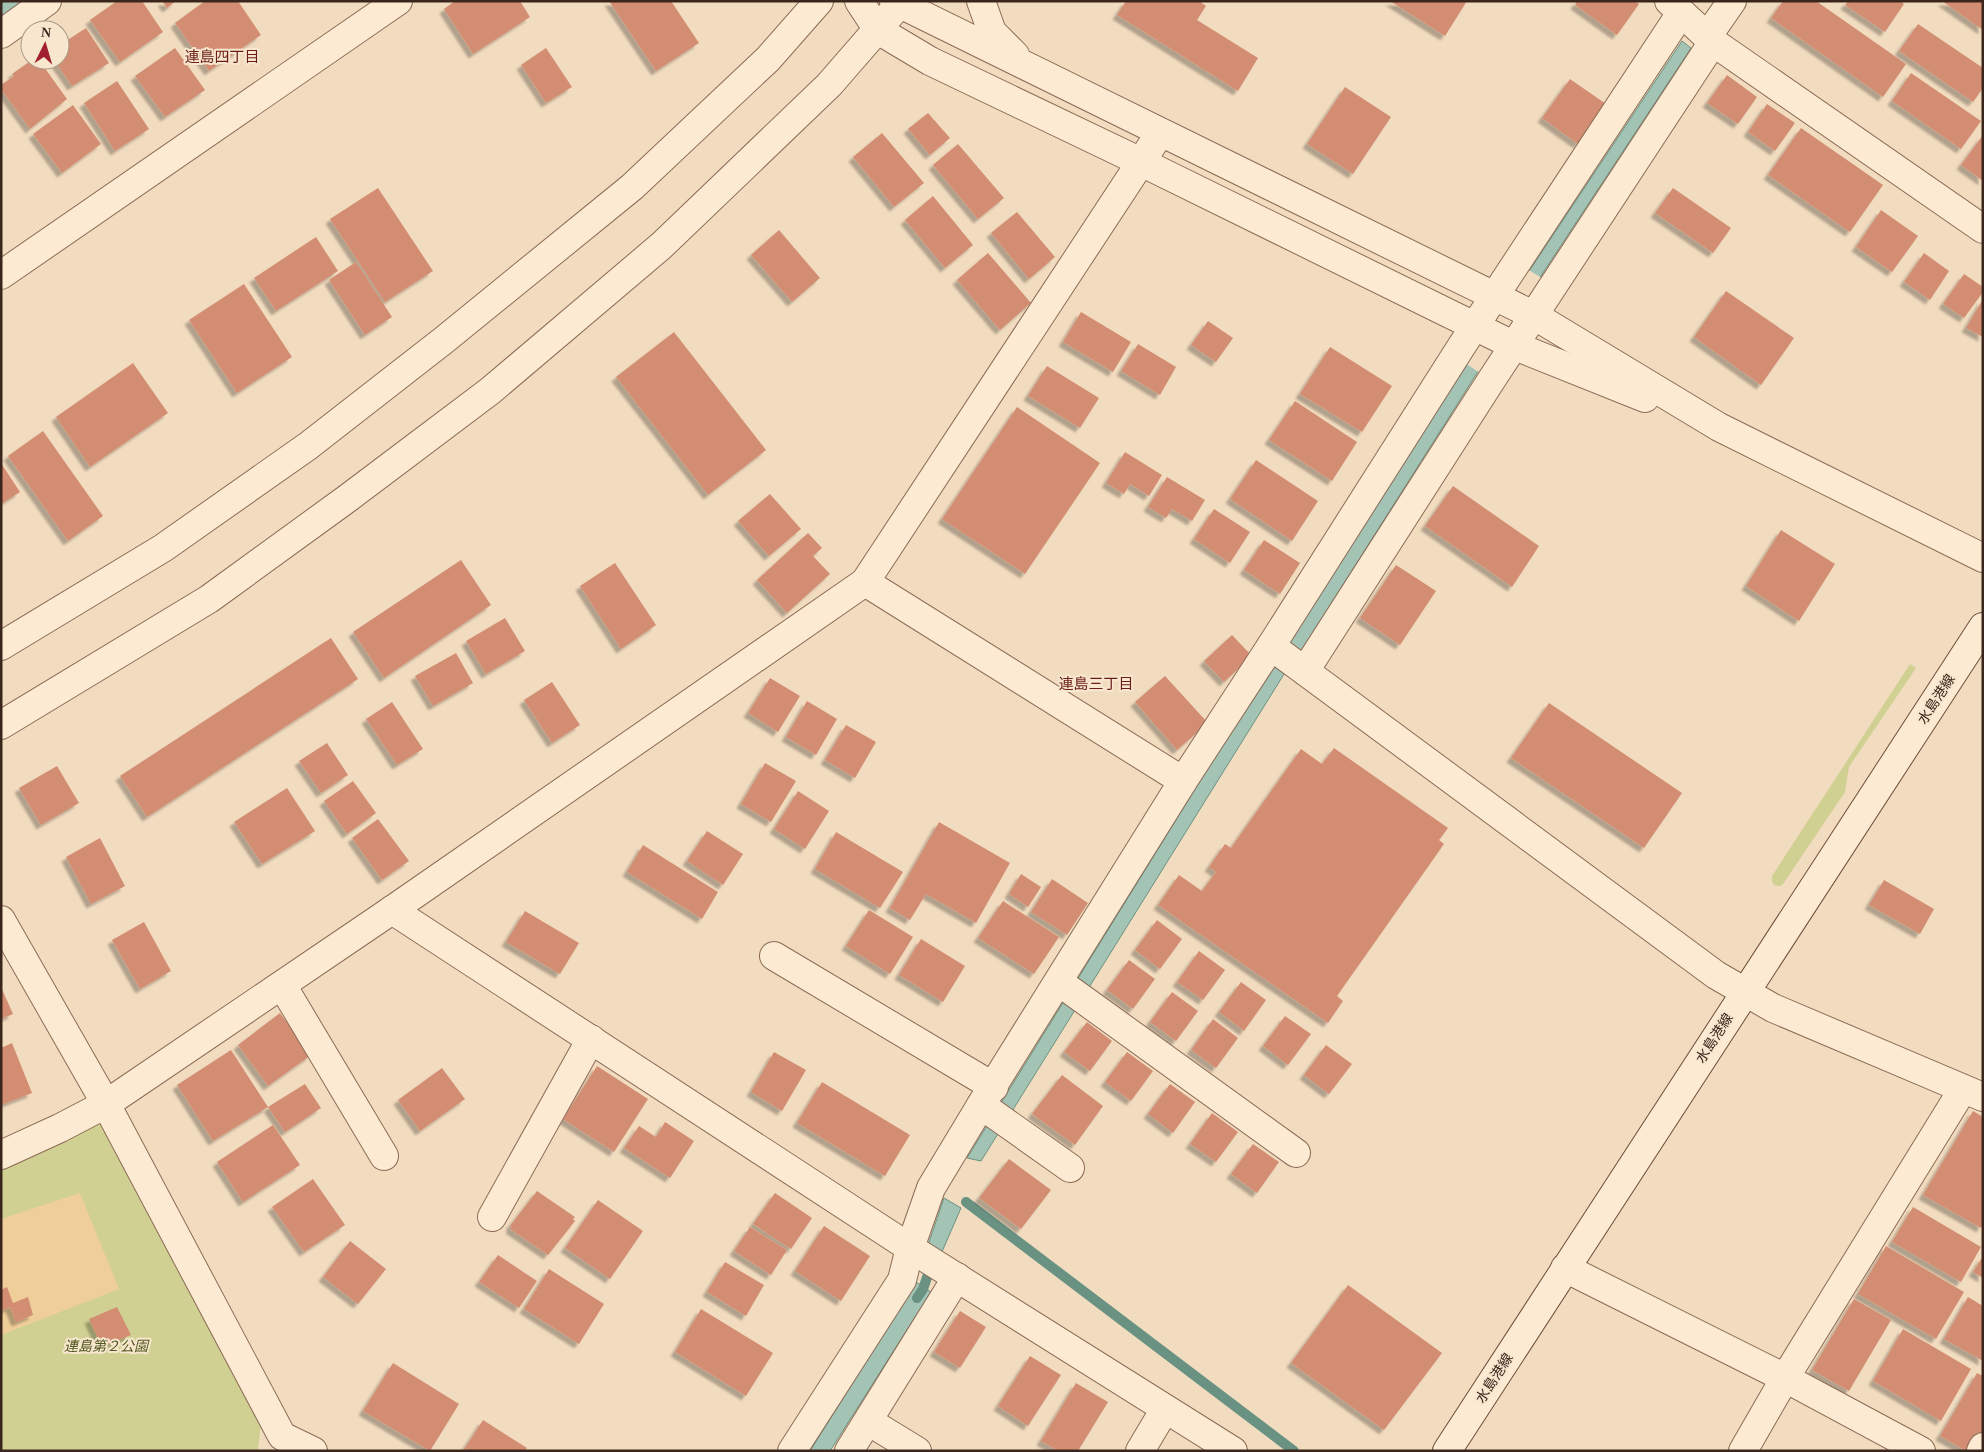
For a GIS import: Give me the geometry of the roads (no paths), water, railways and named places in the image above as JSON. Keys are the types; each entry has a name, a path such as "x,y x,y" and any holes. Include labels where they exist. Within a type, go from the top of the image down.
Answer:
{"street":[{"path":"1,34 47,1"},
{"path":"1,275 398,1"},
{"path":"1,646 164,548 308,446 444,340 632,187 768,59 818,1"},
{"path":"859,1 878,30 930,61 1141,162 1494,336 1719,427"},
{"path":"981,1 992,32 1028,68"},
{"path":"849,1451 868,1422 932,1261 931,1188 994,1107 1070,990 1183,780 1271,646 1514,306 1710,40 1732,1"},
{"path":"1,725 208,599 348,498 490,391 661,246 829,85 878,30 899,2 1028,68 1514,306 1719,427 1983,558"},
{"path":"1305,671 1494,336 1514,306 1675,7 1710,40 1983,229"},
{"path":"1,1155 106,1104 392,910 865,582 1160,133"},
{"path":"865,582 1183,780"},
{"name":"水島港線","path":"1447,1451 1744,991 1983,626"},
{"path":"1271,646 1709,970 1773,1008 1973,1093 1785,1378 1743,1451"},
{"path":"392,910 932,1261 1233,1451"},
{"path":"1,920 106,1104 278,1443 313,1451"},
{"path":"774,956 994,1107 1070,1168"},
{"path":"282,985 384,1156"},
{"path":"1070,990 1296,1154"},
{"path":"492,1217 591,1039"},
{"path":"792,1451 902,1280 932,1261"},
{"path":"1565,1268 1785,1378 1921,1451"},
{"path":"1140,1451 1165,1409"},
{"path":"868,1422 917,1451"},
{"path":"1981,1451 1983,1447"}],"waterway":[{"path":"966,1202 1294,1451"},
{"path":"917,1298 923,1289 932,1263"}],"district":[{"name":"連島四丁目","path":"222,57"},
{"name":"連島三丁目","path":"1096,684"}],"park label":[{"name":"連島第２公園","path":"106,1346"}]}
